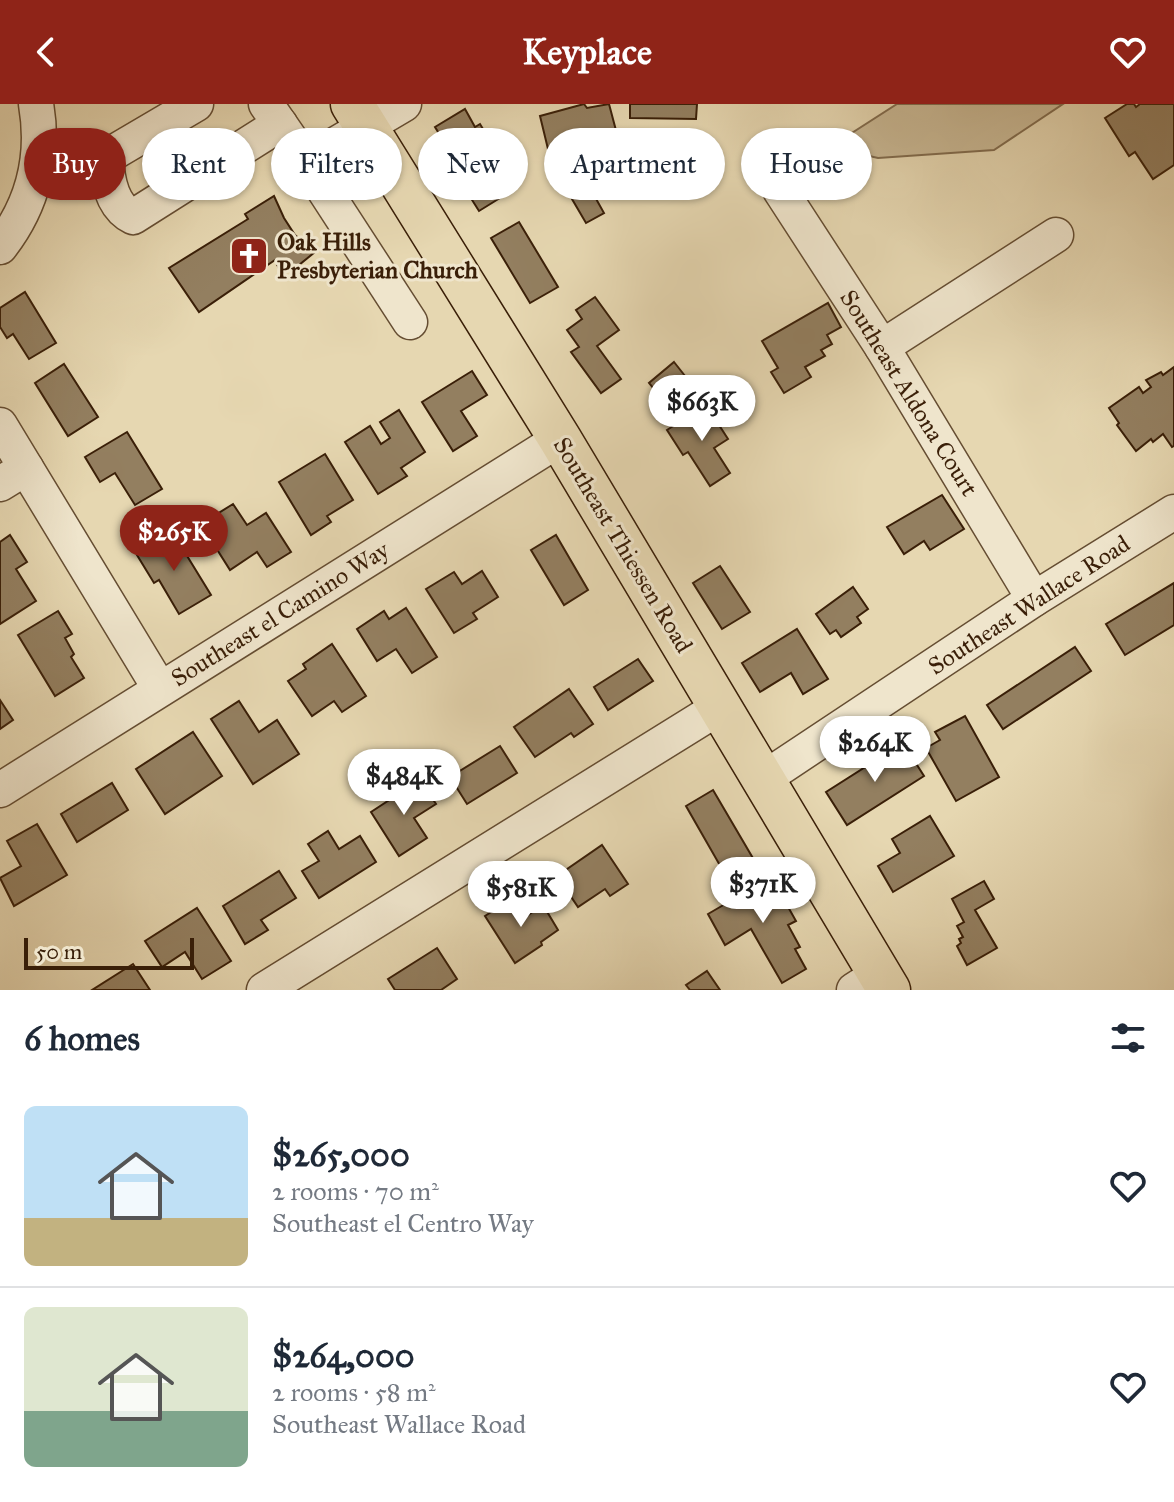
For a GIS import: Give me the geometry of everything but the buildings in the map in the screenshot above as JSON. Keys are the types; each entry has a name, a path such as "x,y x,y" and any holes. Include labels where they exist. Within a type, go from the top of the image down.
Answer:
{"main road":[{"name":"Southeast Thiessen Road","path":"359,116 560,439 763,779 874,985"}],"street":[{"path":"0,247 24,210 36,172 41,146 36,104"},
{"path":"196,104 106,157 107,178 122,212 133,217 273,114"},
{"path":"359,116 404,104"},
{"path":"331,200 410,322"},
{"name":"Southeast Aldona Court","path":"786,200 882,347 1034,599"},
{"path":"882,347 1056,235"},
{"path":"0,425 13,476 160,689"},
{"name":"Southeast el Camino Way","path":"0,790 560,439"},
{"name":"Southeast Wallace Road","path":"763,779 1034,599 1174,512"},
{"path":"264,990 720,707"}],"shaded area":[{"path":"897,104 1063,104 994,150 878,158 872,157 872,128 860,128"}],"place":[{"name":"Oak Hills Presbyterian Church","path":"249,256"}]}
